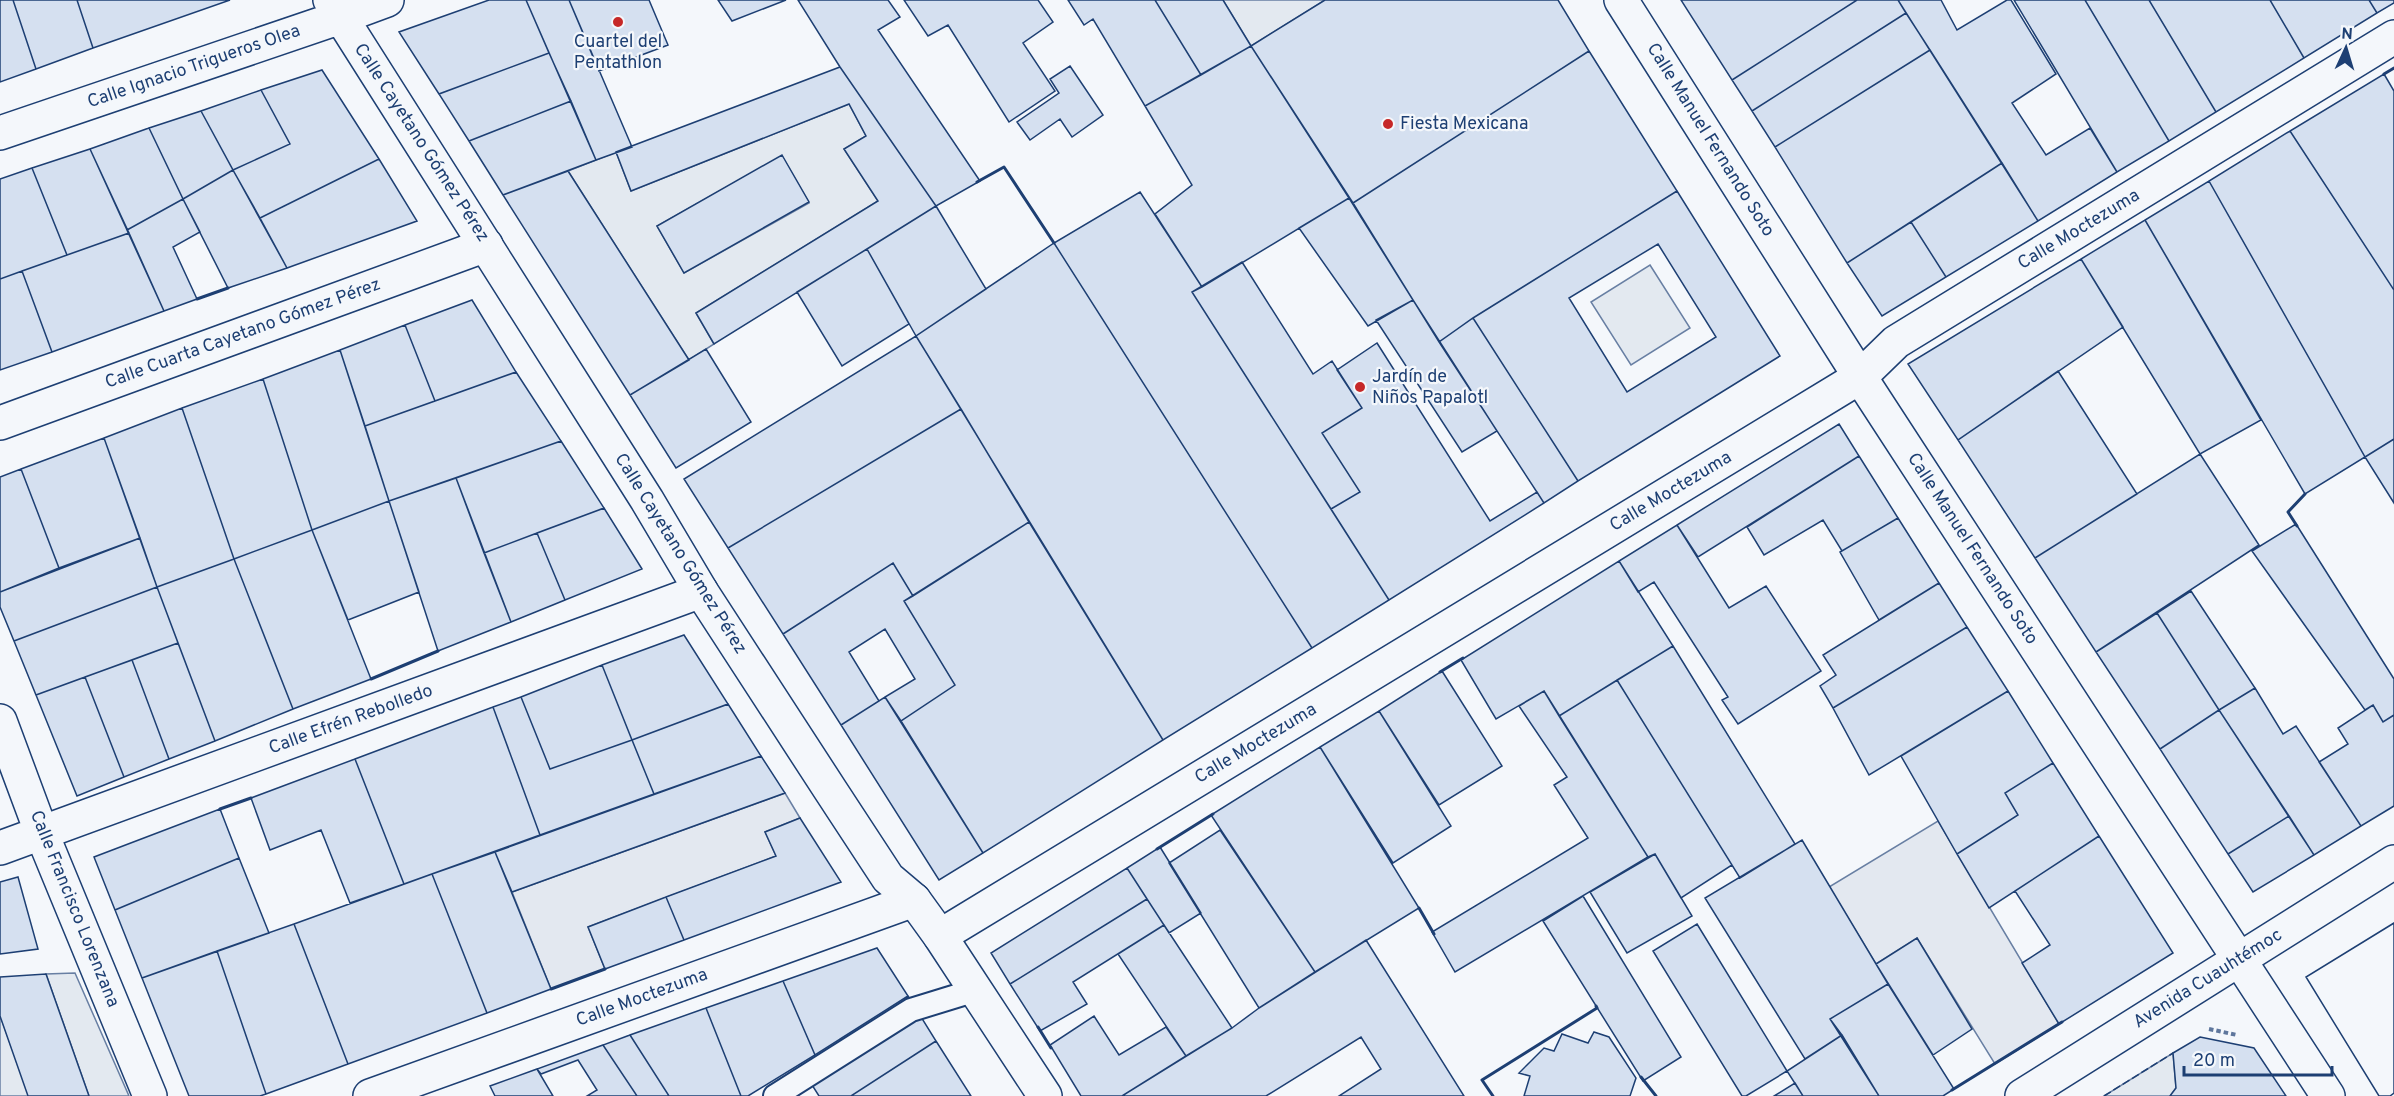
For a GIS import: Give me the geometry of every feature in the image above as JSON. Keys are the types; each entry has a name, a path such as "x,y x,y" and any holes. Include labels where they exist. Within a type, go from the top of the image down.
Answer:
{"street":[{"name":"Calle Ignacio Trigueros Olea","path":"0,133 336,8 387,0"},
{"name":"Calle Manuel Fernando Soto","path":"1621,0 1860,377 2328,1096"},
{"name":"Calle Cayetano Gómez Pérez","path":"336,8 647,500 701,591 888,878 914,900 940,936 1045,1096"},
{"name":"Calle Moctezuma","path":"940,936 1860,377 1896,342 2394,37"},
{"name":"Calle Cuarta Cayetano Gómez Pérez","path":"0,423 486,245"},
{"name":"Calle Efrén Rebolledo","path":"0,848 701,591"},
{"name":"Calle Francisco Lorenzana","path":"0,721 42,834 150,1096"},
{"name":"Avenida Cuauhtémoc","path":"2022,1096 2394,862"},
{"name":"Calle Moctezuma","path":"370,1096 914,900"}],"lane":[{"path":"775,1096 911,1011 976,990"}],"path":[{"path":"2198,1027 2239,1035"}],"shaded area":[{"path":"1223,0 1325,0 1251,46"},
{"path":"849,104 866,136 844,149 878,201 696,313 714,344 689,360 568,171 616,152 631,191","holes":["782,156 809,203 684,273 657,226"]},
{"path":"1650,265 1690,328 1631,365 1591,302"},
{"path":"785,793 800,818 765,832 776,856 588,927 605,969 551,989 512,892"},
{"path":"1938,821 2059,1024 1995,1064 1917,938 1876,964 1829,887"},
{"path":"75,973 129,1096 89,1096 46,974"},
{"path":"0,1015 29,1096 0,1096"},
{"path":"2173,1053 2176,1088 2170,1096 2104,1096"}],"building":[{"path":"0,0 13,0 36,69 0,82"},
{"path":"13,0 77,0 93,48 36,69"},
{"path":"77,0 230,0 93,48"},
{"path":"489,0 526,0 549,53 439,94 399,32"},
{"path":"526,0 569,0 632,147 596,160"},
{"name":"Cuartel del Pentathlon","path":"569,0 649,0 668,45 599,71"},
{"path":"718,0 786,0 732,21"},
{"path":"798,0 888,0 900,17 878,30 980,181 936,206 840,67"},
{"path":"904,0 1038,0 1053,22 1023,43 1055,91 1009,122 948,25 928,36"},
{"path":"1068,0 1155,0 1201,75 1145,106 1093,19 1084,25"},
{"path":"1155,0 1223,0 1251,46 1201,75"},
{"name":"Fiesta Mexicana","path":"1325,0 1558,0 1589,51 1353,203 1251,46"},
{"path":"1681,0 1857,0 1732,80"},
{"path":"1857,0 1898,0 1906,13 1752,111 1732,80"},
{"path":"1898,0 1941,0 1957,30 2007,0 2011,0 2056,74 2012,103 2046,155 2090,128 2117,172 2038,221"},
{"path":"2014,0 2085,0 2169,141 2117,172"},
{"path":"2085,0 2149,0 2216,112 2169,141"},
{"path":"2149,0 2270,0 2304,58 2216,112"},
{"path":"2270,0 2369,0 2377,13 2304,58"},
{"path":"2369,0 2394,0 2394,3 2377,13"},
{"path":"1906,13 1930,50 1775,147 1752,111"},
{"path":"1251,46 1349,198 1202,287 1155,214 1192,185 1145,106"},
{"path":"1930,50 2002,163 1847,263 1775,147"},
{"path":"1589,51 1677,191 1473,318 1439,342 1353,203"},
{"path":"549,53 571,101 469,141 439,94"},
{"path":"1070,66 1103,115 1072,137 1060,119 1030,140 1017,122 1059,93 1050,79"},
{"path":"840,67 936,206 714,344 696,313 878,201 844,149 866,136 849,104 631,191 616,152"},
{"path":"322,70 379,159 260,218 233,170 290,144 261,90"},
{"path":"2384,74 2394,91 2394,290 2290,131"},
{"path":"261,90 290,144 233,170 201,111"},
{"path":"571,101 596,160 503,195 469,141"},
{"path":"201,111 233,170 183,199 149,128"},
{"path":"149,128 183,199 127,230 90,149"},
{"path":"2290,131 2394,290 2394,439 2365,457 2209,181"},
{"path":"90,149 129,233 67,255 32,168"},
{"path":"782,155 809,202 684,273 657,226"},
{"path":"379,159 417,221 287,268 260,218"},
{"path":"2002,163 2038,221 1946,277 1911,222"},
{"path":"32,168 67,255 0,279 0,179"},
{"path":"233,170 287,268 228,288 183,199"},
{"path":"568,171 689,360 630,395 503,195"},
{"path":"2209,181 2365,457 2305,494 2145,220"},
{"path":"1677,191 1780,356 1578,481 1473,318","holes":["1658,244 1716,337 1627,392 1569,298"]},
{"path":"1140,192 1202,287 1192,292 1389,600 1312,648 1054,243"},
{"path":"1349,198 1413,300 1368,326 1299,228"},
{"path":"183,199 200,232 173,247 197,299 164,311 127,230"},
{"path":"936,206 986,289 916,336 867,249"},
{"path":"2145,220 2261,420 2200,454 2081,259"},
{"path":"1911,222 1946,277 1882,316 1847,263"},
{"path":"129,233 164,311 52,352 22,271"},
{"path":"1054,243 1312,648 1163,740 916,336"},
{"path":"867,249 909,324 842,366 797,292"},
{"path":"2081,259 2123,327 1958,440 1908,364"},
{"path":"1242,262 1313,374 1332,361 1362,408 1322,433 1360,492 1331,509 1192,292"},
{"path":"22,271 52,352 0,370 0,279"},
{"path":"472,300 516,372 435,401 405,325"},
{"path":"1413,300 1497,431 1462,452 1376,320"},
{"path":"1473,318 1578,481 1544,503 1439,342"},
{"path":"405,325 435,401 365,426 340,350"},
{"path":"916,336 961,409 728,548 684,479"},
{"path":"1377,343 1490,521 1537,492 1544,503 1389,600 1331,509 1360,492 1322,433 1362,408 1337,370"},
{"path":"706,349 751,422 676,468 630,395"},
{"path":"340,350 389,501 312,530 263,379"},
{"path":"2058,371 2137,494 2035,558 1958,440"},
{"path":"516,372 561,441 389,501 365,426"},
{"path":"263,379 312,530 234,559 182,408"},
{"path":"182,408 234,559 157,587 104,438"},
{"path":"961,409 1029,522 913,596 893,563 783,634 728,548"},
{"path":"1839,424 1859,456 1698,557 1677,525"},
{"path":"104,438 140,538 59,568 21,469"},
{"path":"2394,439 2394,503 2365,457"},
{"path":"561,441 604,508 484,553 456,478"},
{"path":"2200,454 2259,545 2096,652 2035,558"},
{"path":"1859,456 1898,518 1842,551 1823,520 1764,555 1747,527"},
{"path":"21,469 59,568 0,592 0,477"},
{"path":"456,478 511,622 438,651 389,501"},
{"path":"389,501 419,592 348,620 312,530"},
{"path":"604,508 642,569 565,600 537,533"},
{"path":"1898,518 1939,583 1879,620 1840,552"},
{"path":"1029,522 1163,740 983,853 901,721 955,685 904,601"},
{"path":"2296,524 2394,679 2394,715 2383,722 2373,705 2365,710 2252,551"},
{"path":"1677,525 1729,608 1766,586 1821,671 1738,724 1722,700 1728,697 1654,582 1638,592 1619,561"},
{"path":"312,530 371,679 293,709 234,559"},
{"path":"537,533 565,600 511,622 484,553"},
{"path":"140,538 157,587 14,641 0,607 0,592"},
{"path":"234,559 293,709 215,741 157,587"},
{"path":"1619,561 1673,646 1559,716 1544,691 1496,719 1461,660"},
{"path":"893,563 913,596 904,601 955,685 901,721 885,697 915,679 885,629 849,652 879,701 841,725 783,634"},
{"path":"1939,583 1967,627 1833,708 1820,686 1836,675 1823,655"},
{"path":"157,587 178,643 36,695 14,641"},
{"path":"2191,591 2255,688 2219,710 2157,613"},
{"path":"2157,613 2219,710 2160,749 2096,652"},
{"path":"1967,627 2008,691 1869,775 1833,708"},
{"path":"684,635 728,704 632,740 602,665"},
{"path":"178,643 215,741 169,759 132,660"},
{"path":"1673,646 1795,844 1740,878 1617,680"},
{"path":"132,660 169,759 124,777 85,677"},
{"path":"602,665 632,740 550,769 521,697"},
{"path":"1442,671 1502,766 1439,805 1379,711"},
{"path":"85,677 124,777 77,796 36,695"},
{"path":"1617,680 1732,865 1681,898 1655,854 1648,857 1559,716"},
{"path":"2255,688 2283,734 2296,726 2361,826 2314,855 2219,710"},
{"path":"1544,691 1648,857 1455,972 1432,932 1588,838 1554,785 1567,777 1519,706"},
{"path":"2008,691 2053,763 2005,793 2018,815 1957,854 1901,756"},
{"path":"521,697 550,769 632,740 654,794 540,835 493,707"},
{"path":"885,697 983,853 939,880 841,725"},
{"path":"728,704 761,756 654,794 632,740"},
{"path":"2373,705 2383,722 2394,715 2394,806 2361,826 2319,762 2348,744 2338,728"},
{"path":"493,707 540,835 404,884 355,759"},
{"path":"2219,710 2289,816 2228,854 2160,749"},
{"path":"1379,711 1451,826 1393,863 1320,747"},
{"path":"1320,747 1419,908 1315,972 1211,815"},
{"path":"761,756 785,793 512,892 495,852"},
{"path":"355,759 404,884 350,903 321,830 270,850 251,798"},
{"path":"2053,763 2099,836 1989,908 1957,854 2018,815 2005,793"},
{"path":"220,809 239,858 115,910 94,857"},
{"path":"2289,816 2314,855 2253,892 2228,854"},
{"path":"800,818 841,882 684,940 666,897 776,856 765,832"},
{"path":"1220,830 1315,972 1259,1008 1169,863"},
{"path":"2099,836 2173,953 2059,1024 2022,963 2050,945 2015,891"},
{"path":"1802,840 1888,984 1830,1019 1842,1035 1805,1059 1705,898"},
{"path":"1160,847 1201,913 1169,933 1127,868"},
{"path":"495,852 551,989 487,1013 432,874"},
{"path":"1655,854 1692,916 1627,953 1590,892"},
{"path":"239,858 269,933 142,978 115,910"},
{"path":"1127,868 1147,899 1010,984 991,953"},
{"path":"432,874 487,1013 348,1064 294,924"},
{"path":"18,877 38,949 0,954 0,882"},
{"path":"1583,896 1681,1057 1643,1081 1543,921"},
{"path":"666,897 684,940 605,969 588,927"},
{"path":"1147,899 1164,925 1073,982 1087,1004 1040,1031 1010,984"},
{"path":"2394,923 2394,1093 2390,1096 2379,1096 2306,977"},
{"path":"2394,923 2394,1093 2390,1096 2379,1096 2306,977"},
{"path":"294,924 348,1064 266,1094 217,951"},
{"path":"1697,924 1787,1071 1746,1096 1742,1096 1653,951"},
{"path":"1164,925 1232,1028 1186,1056 1118,954"},
{"path":"1917,938 1972,1029 1933,1055 1876,964"},
{"path":"1366,940 1464,1096 1339,1096 1381,1069 1361,1037 1266,1096 1122,1096 1232,1028 1259,1008"},
{"path":"877,948 908,996 815,1055 783,981"},
{"path":"217,951 266,1094 260,1096 189,1096 142,978"},
{"path":"46,974 89,1096 28,1096 0,1016 0,977"},
{"path":"783,981 815,1055 748,1096 741,1096 706,1008"},
{"path":"1888,984 1954,1089 1943,1096 1879,1096 1830,1019"},
{"path":"908,996 936,1041 851,1096 819,1096 812,1085 852,1059 840,1039"},
{"path":"706,1008 741,1096 669,1096 630,1035"},
{"path":"1094,1016 1119,1055 1166,1027 1186,1056 1122,1096 1081,1096 1050,1045"},
{"path":"1594,1032 1609,1037 1636,1078 1630,1096 1524,1096 1530,1076 1519,1073 1544,1048 1554,1051 1562,1034 1588,1043"},
{"path":"630,1035 669,1096 637,1096 603,1045"},
{"path":"1842,1035 1879,1096 1803,1096 1787,1071"},
{"path":"2200,1037 2254,1048 2286,1096 2170,1096 2176,1088 2173,1053"},
{"path":"936,1041 971,1096 851,1096"},
{"path":"603,1045 637,1096 587,1096 597,1090 578,1060 541,1074 537,1069"},
{"path":"537,1069 553,1096 495,1096 490,1086"},
{"path":"1795,1083 1803,1096 1774,1096"}],"fence":[{"path":"2104,1096 2173,1053"}],"wall":[{"path":"2384,74 2394,68"},
{"path":"977,182 1004,167 1054,243"},
{"path":"197,299 228,288"},
{"path":"2297,526 2288,512 2305,494"},
{"path":"371,679 438,651"},
{"path":"1440,672 1463,658"},
{"path":"220,809 251,798"},
{"path":"1157,849 1213,814"},
{"path":"1419,908 1434,934"},
{"path":"551,989 605,969"},
{"path":"1493,1096 1482,1080 1597,1008 1596,1006"},
{"path":"1952,1090 2062,1022"},
{"path":"1038,1027 1051,1048"},
{"path":"1641,1077 1656,1096"}],"place":[{"name":"Cuartel del Pentathlon","path":"618,22"},
{"name":"Fiesta Mexicana","path":"1388,124"},
{"name":"Jardín de Niños Papalotl","path":"1360,387"}]}
